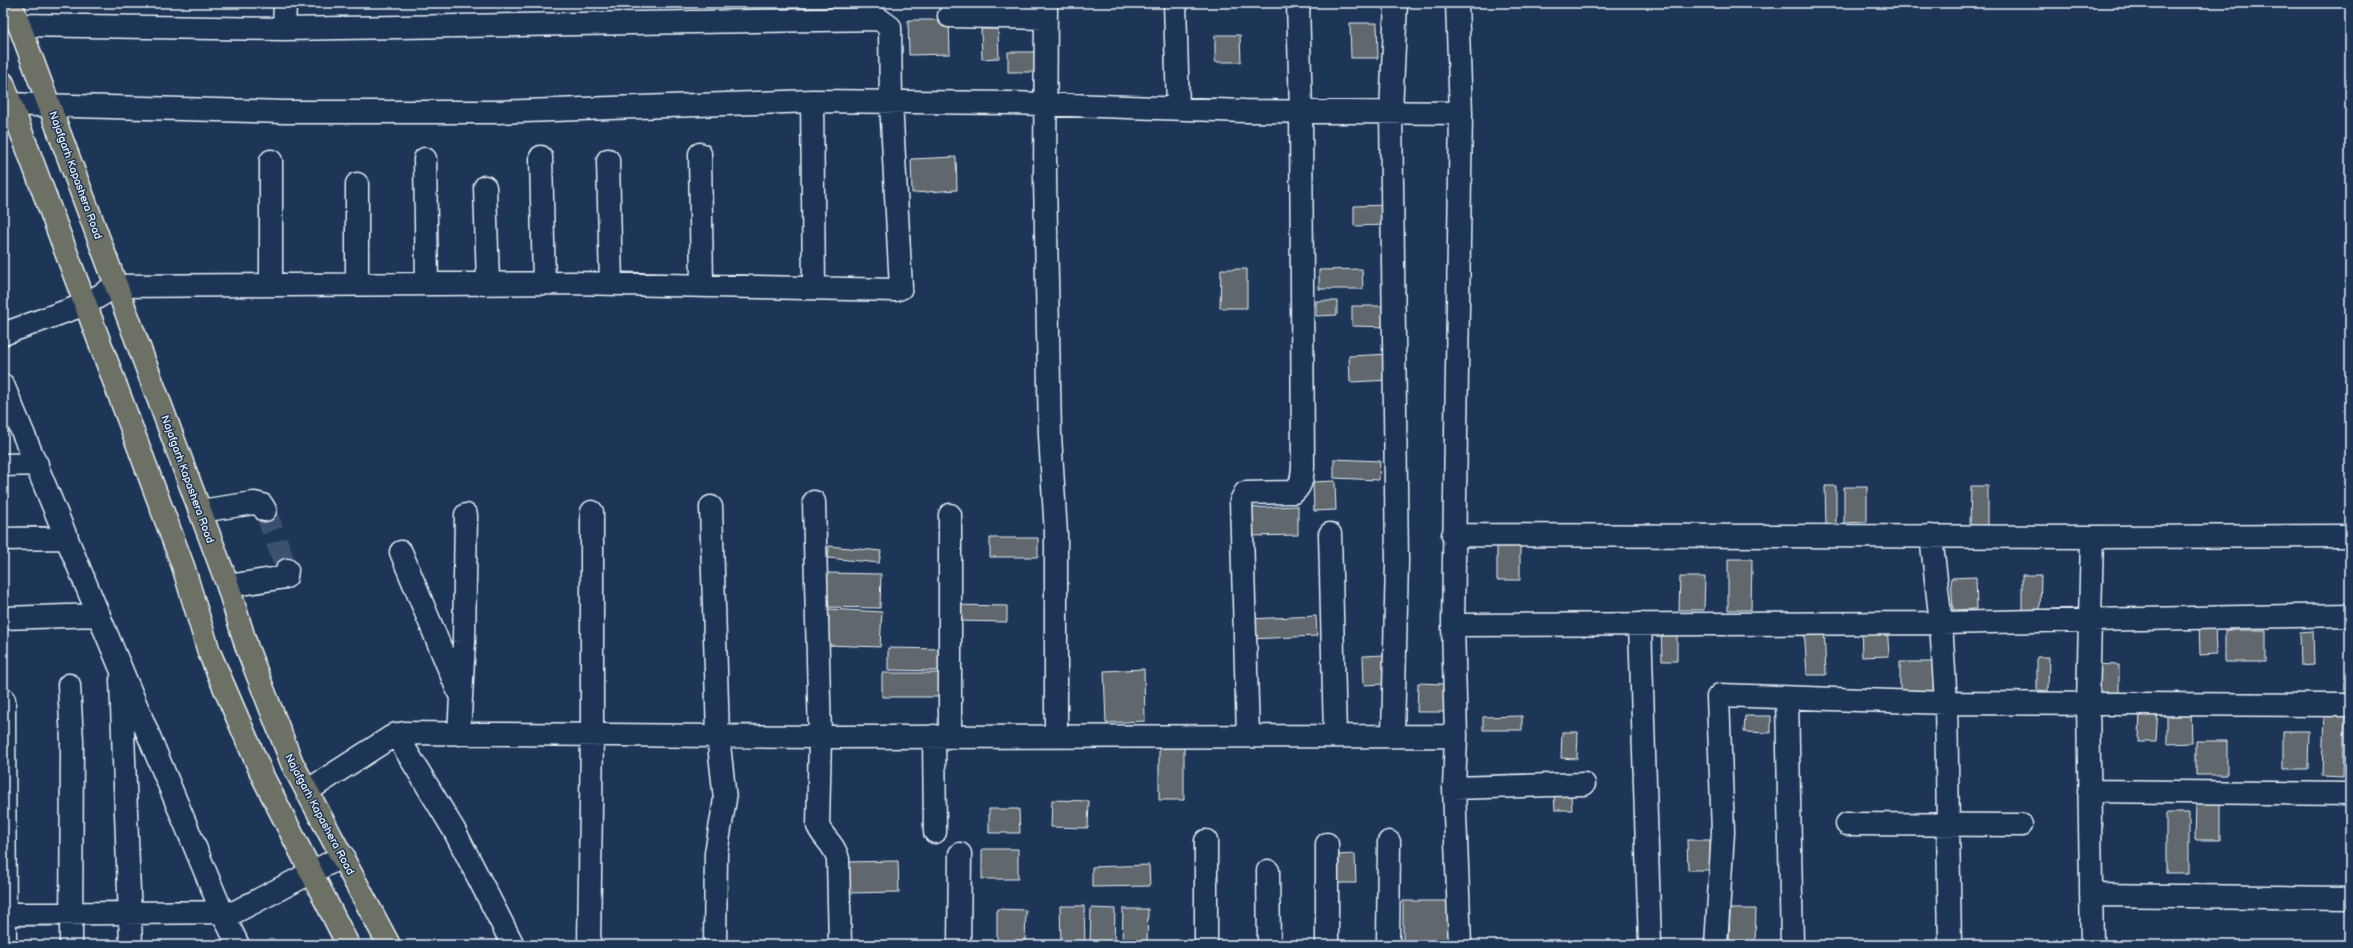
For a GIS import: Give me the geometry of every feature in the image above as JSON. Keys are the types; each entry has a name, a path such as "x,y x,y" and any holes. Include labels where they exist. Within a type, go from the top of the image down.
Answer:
{"main road":[{"name":"Najafgarh Kapashera Road","path":"11,3 228,586 247,648 292,762 389,945"},
{"path":"3,83 7,104 86,304 184,566 208,652 263,777 348,945"},
{"path":"263,777 292,762"}],"street":[{"path":"284,29 285,3"},
{"path":"1175,3 1178,108"},
{"path":"1248,735 1241,501 1245,493 1294,492 1299,488 1302,481 1303,467 1301,111 1298,3"},
{"path":"1393,735 1397,561 1391,111 1396,3"},
{"path":"1456,3 1461,113 1452,625 1456,736 1454,788 1460,945"},
{"path":"949,16 1046,10 1047,104 1045,178 1050,435 1056,534 1056,736"},
{"path":"3,334 86,304 116,286 544,283 814,287 895,290 901,288 891,102 890,27 879,19 284,29 19,25"},
{"path":"7,104 285,112 496,112 812,101 1047,104 1301,111 1461,113"},
{"path":"812,101 814,287"},
{"path":"700,154 702,285"},
{"path":"541,157 544,283"},
{"path":"424,159 427,284"},
{"path":"608,160 611,284"},
{"path":"271,285 272,161"},
{"path":"357,184 357,284"},
{"path":"485,187 488,284"},
{"path":"3,385 68,538 222,912 238,945"},
{"path":"3,464 37,464"},
{"path":"814,502 820,737 818,826 822,836 836,848 838,859 840,945"},
{"path":"200,511 254,503 262,505 265,510"},
{"path":"711,507 718,736 725,799 716,853 715,945"},
{"path":"589,945 592,735 592,512"},
{"path":"459,734 464,642 466,515"},
{"path":"935,832 942,736 950,515"},
{"path":"1330,534 1335,735"},
{"path":"1453,535 2092,537 2350,536"},
{"path":"1931,536 1941,622 1946,703 1950,945"},
{"path":"2092,537 2088,703 2092,945"},
{"path":"3,539 68,538"},
{"path":"401,552 461,699"},
{"path":"228,586 278,580 286,577 287,570"},
{"path":"3,618 99,615"},
{"path":"1452,625 1941,622 2350,615"},
{"path":"1640,624 1650,945"},
{"path":"120,666 131,945"},
{"path":"70,685 72,741 72,945"},
{"path":"1716,945 1723,832 1718,697 1724,695 1946,703 2350,705"},
{"path":"1787,698 1792,945"},
{"path":"4,700 5,945"},
{"path":"307,791 396,734 820,737 1248,735 1456,736"},
{"path":"396,734 454,830 513,945"},
{"path":"1454,788 1584,784"},
{"path":"2089,791 2350,794"},
{"path":"1847,824 2020,826"},
{"path":"1206,841 1206,945"},
{"path":"1388,945 1389,842"},
{"path":"1327,844 1327,945"},
{"path":"959,945 960,854"},
{"path":"4,914 131,915 235,912 343,856"},
{"path":"1268,871 1269,945"},
{"path":"2091,895 2350,898"}],"building":[{"path":"908,3 957,3 957,5 908,6"},
{"path":"1308,3 1350,3 1349,6 1308,5"},
{"path":"908,20 949,20 950,54 909,55"},
{"path":"1350,23 1377,23 1378,58 1351,58"},
{"path":"981,29 998,29 999,58 982,59"},
{"path":"1215,35 1240,35 1241,62 1215,62"},
{"path":"1008,52 1038,52 1038,72 1008,72"},
{"path":"956,157 957,190 912,193 911,159"},
{"path":"1389,205 1389,225 1354,226 1354,206"},
{"path":"1221,269 1247,269 1247,308 1220,308"},
{"path":"1362,269 1363,289 1319,289 1319,270"},
{"path":"1316,301 1337,301 1337,315 1316,316"},
{"path":"1352,306 1389,306 1389,327 1352,326"},
{"path":"1391,354 1392,380 1350,382 1349,356"},
{"path":"1334,459 1380,461 1379,480 1334,478"},
{"path":"1335,481 1336,510 1314,511 1313,482"},
{"path":"1825,486 1836,486 1836,526 1826,526"},
{"path":"1971,486 1988,486 1988,527 1970,526"},
{"path":"1844,487 1867,487 1867,522 1844,523"},
{"path":"1298,506 1298,535 1249,536 1248,508"},
{"path":"990,538 1038,538 1038,557 990,557"},
{"path":"1497,545 1520,545 1520,580 1497,580"},
{"path":"829,546 881,551 879,563 828,558"},
{"path":"1728,559 1752,559 1751,610 1728,610"},
{"path":"825,573 881,574 880,608 825,607"},
{"path":"2022,575 2041,575 2040,611 2022,611"},
{"path":"1680,577 1705,577 1704,610 1679,610"},
{"path":"1976,577 1977,609 1953,610 1951,578"},
{"path":"955,605 1007,606 1007,622 955,621"},
{"path":"828,609 882,612 880,647 826,645"},
{"path":"1316,616 1317,636 1249,639 1249,619"},
{"path":"2199,622 2215,622 2216,654 2200,655"},
{"path":"1887,624 1889,656 1862,657 1861,626"},
{"path":"1661,625 1677,625 1677,661 1662,661"},
{"path":"1824,626 1826,675 1807,675 1804,627"},
{"path":"2225,630 2266,630 2266,662 2225,662"},
{"path":"2313,631 2314,665 2301,666 2300,632"},
{"path":"888,648 945,649 944,671 888,670"},
{"path":"1384,655 1385,684 1364,685 1363,656"},
{"path":"2037,657 2049,657 2048,691 2037,690"},
{"path":"1900,662 1936,662 1936,698 1900,698"},
{"path":"2095,664 2119,665 2119,700 2095,700"},
{"path":"1144,669 1145,721 1106,723 1104,671"},
{"path":"882,673 949,673 949,697 882,697"},
{"path":"1418,683 1444,684 1444,712 1417,712"},
{"path":"2140,706 2158,707 2156,742 2139,742"},
{"path":"2324,709 2345,709 2343,777 2322,776"},
{"path":"2167,710 2191,710 2192,743 2167,744"},
{"path":"1522,716 1522,730 1483,730 1483,717"},
{"path":"1745,716 1771,716 1771,733 1744,732"},
{"path":"2283,731 2309,731 2308,769 2283,769"},
{"path":"1562,732 1578,732 1577,759 1561,758"},
{"path":"2196,741 2227,741 2227,775 2196,775"},
{"path":"1159,746 1184,746 1184,800 1159,800"},
{"path":"1554,795 1571,795 1572,810 1555,810"},
{"path":"1052,800 1089,801 1088,828 1051,827"},
{"path":"2196,801 2220,801 2220,840 2195,840"},
{"path":"989,809 1019,809 1020,833 989,833"},
{"path":"2166,813 2189,813 2189,873 2166,873"},
{"path":"1687,840 1710,840 1711,870 1688,870"},
{"path":"982,849 1018,849 1018,879 982,879"},
{"path":"1355,854 1356,883 1338,883 1337,855"},
{"path":"898,861 899,892 846,893 846,862"},
{"path":"1149,865 1150,886 1092,887 1092,867"},
{"path":"1403,901 1453,901 1453,944 1403,944"},
{"path":"1060,906 1084,906 1085,944 1061,945"},
{"path":"1091,908 1115,909 1114,945 1090,945"},
{"path":"997,909 1026,910 1025,945 997,945"},
{"path":"1123,909 1148,909 1147,945 1122,945"},
{"path":"1730,909 1756,909 1755,945 1729,945"}],"tunnel":[{"path":"265,510 287,570"}]}
